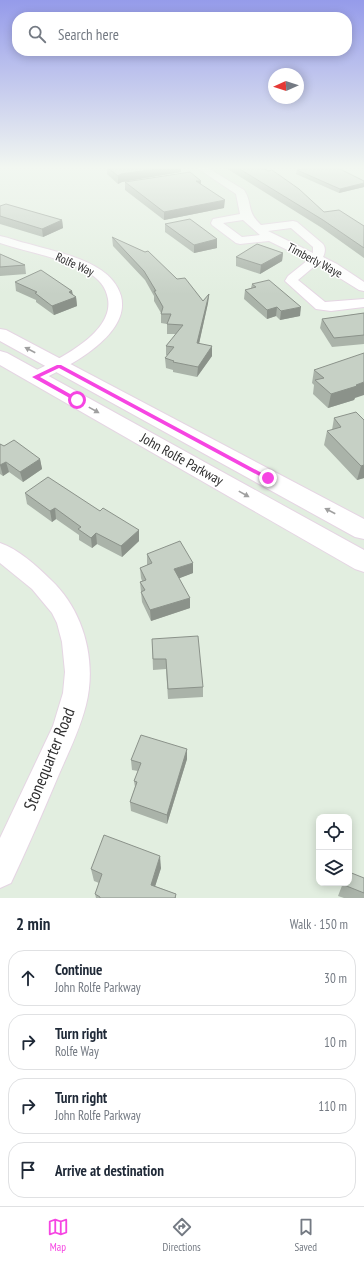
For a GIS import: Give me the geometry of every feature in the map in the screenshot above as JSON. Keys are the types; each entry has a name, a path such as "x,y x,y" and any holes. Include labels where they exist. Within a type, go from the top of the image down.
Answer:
{"main road":[{"name":"John Rolfe Parkway","path":"0,334 364,530"},
{"name":"John Rolfe Parkway","path":"0,357 364,562"}],"street":[{"path":"244,210 246,216 217,221 216,223 240,241 272,237"},
{"name":"Timberly Waye","path":"246,216 259,229 272,237 333,267 361,283"},
{"path":"259,229 293,224 318,246 320,254 291,281 321,306 331,307 364,303"},
{"name":"Rolfe Way","path":"0,239 72,260 100,275 108,283 112,290 116,304 113,320 96,338 59,366 35,377"},
{"name":"Stonequarter Road","path":"0,551 34,577 61,606 73,634 76,650 77,682 70,715 0,872"}],"building":[{"path":"0,210 27,210 62,220 42,229 0,216"},
{"path":"161,210 175,210 164,212"},
{"path":"307,210 322,210 324,212 339,210 364,226 364,248"},
{"path":"190,219 217,239 194,245 165,224"},
{"path":"112,237 145,252 148,251 177,279 185,278 203,301 209,294 197,343 212,346 198,367 173,362 174,361 165,358 174,347 166,346 183,325 167,324 171,314 161,314 163,307 154,291 156,291 144,271"},
{"path":"257,244 283,253 261,265 236,257"},
{"path":"0,254 25,265 0,267"},
{"path":"41,270 72,291 69,292 76,297 52,306 35,293 37,292 15,282"},
{"path":"269,280 301,307 281,311 277,307 267,310 245,290 256,287 252,284"},
{"path":"364,313 364,335 334,338 322,319"},
{"path":"364,353 364,382 356,385 357,386 331,394 315,380 324,378 314,370"},
{"path":"356,412 364,420 364,465 361,466 327,431 341,427 334,418"},
{"path":"14,440 40,459 20,472 6,462 0,465 0,444 4,446"},
{"path":"48,477 100,511 103,508 139,530 121,546 96,533 91,538 78,529 81,527 55,508 50,511 25,493"},
{"path":"180,541 193,563 174,569 190,598 150,610 141,592 145,590 140,582 146,580 140,568 152,563 147,554"},
{"path":"198,636 203,687 168,689 166,659 153,659 152,639"},
{"path":"141,735 187,749 167,815 130,802 137,782 134,781 141,763 131,760"},
{"path":"104,835 160,856 151,885 176,894 175,898 100,898 95,894 102,874 91,869"},
{"path":"352,873 364,878 364,893 346,886 352,886"}],"route":[{"path":"77,400 35,377 59,366 268,478"}]}
